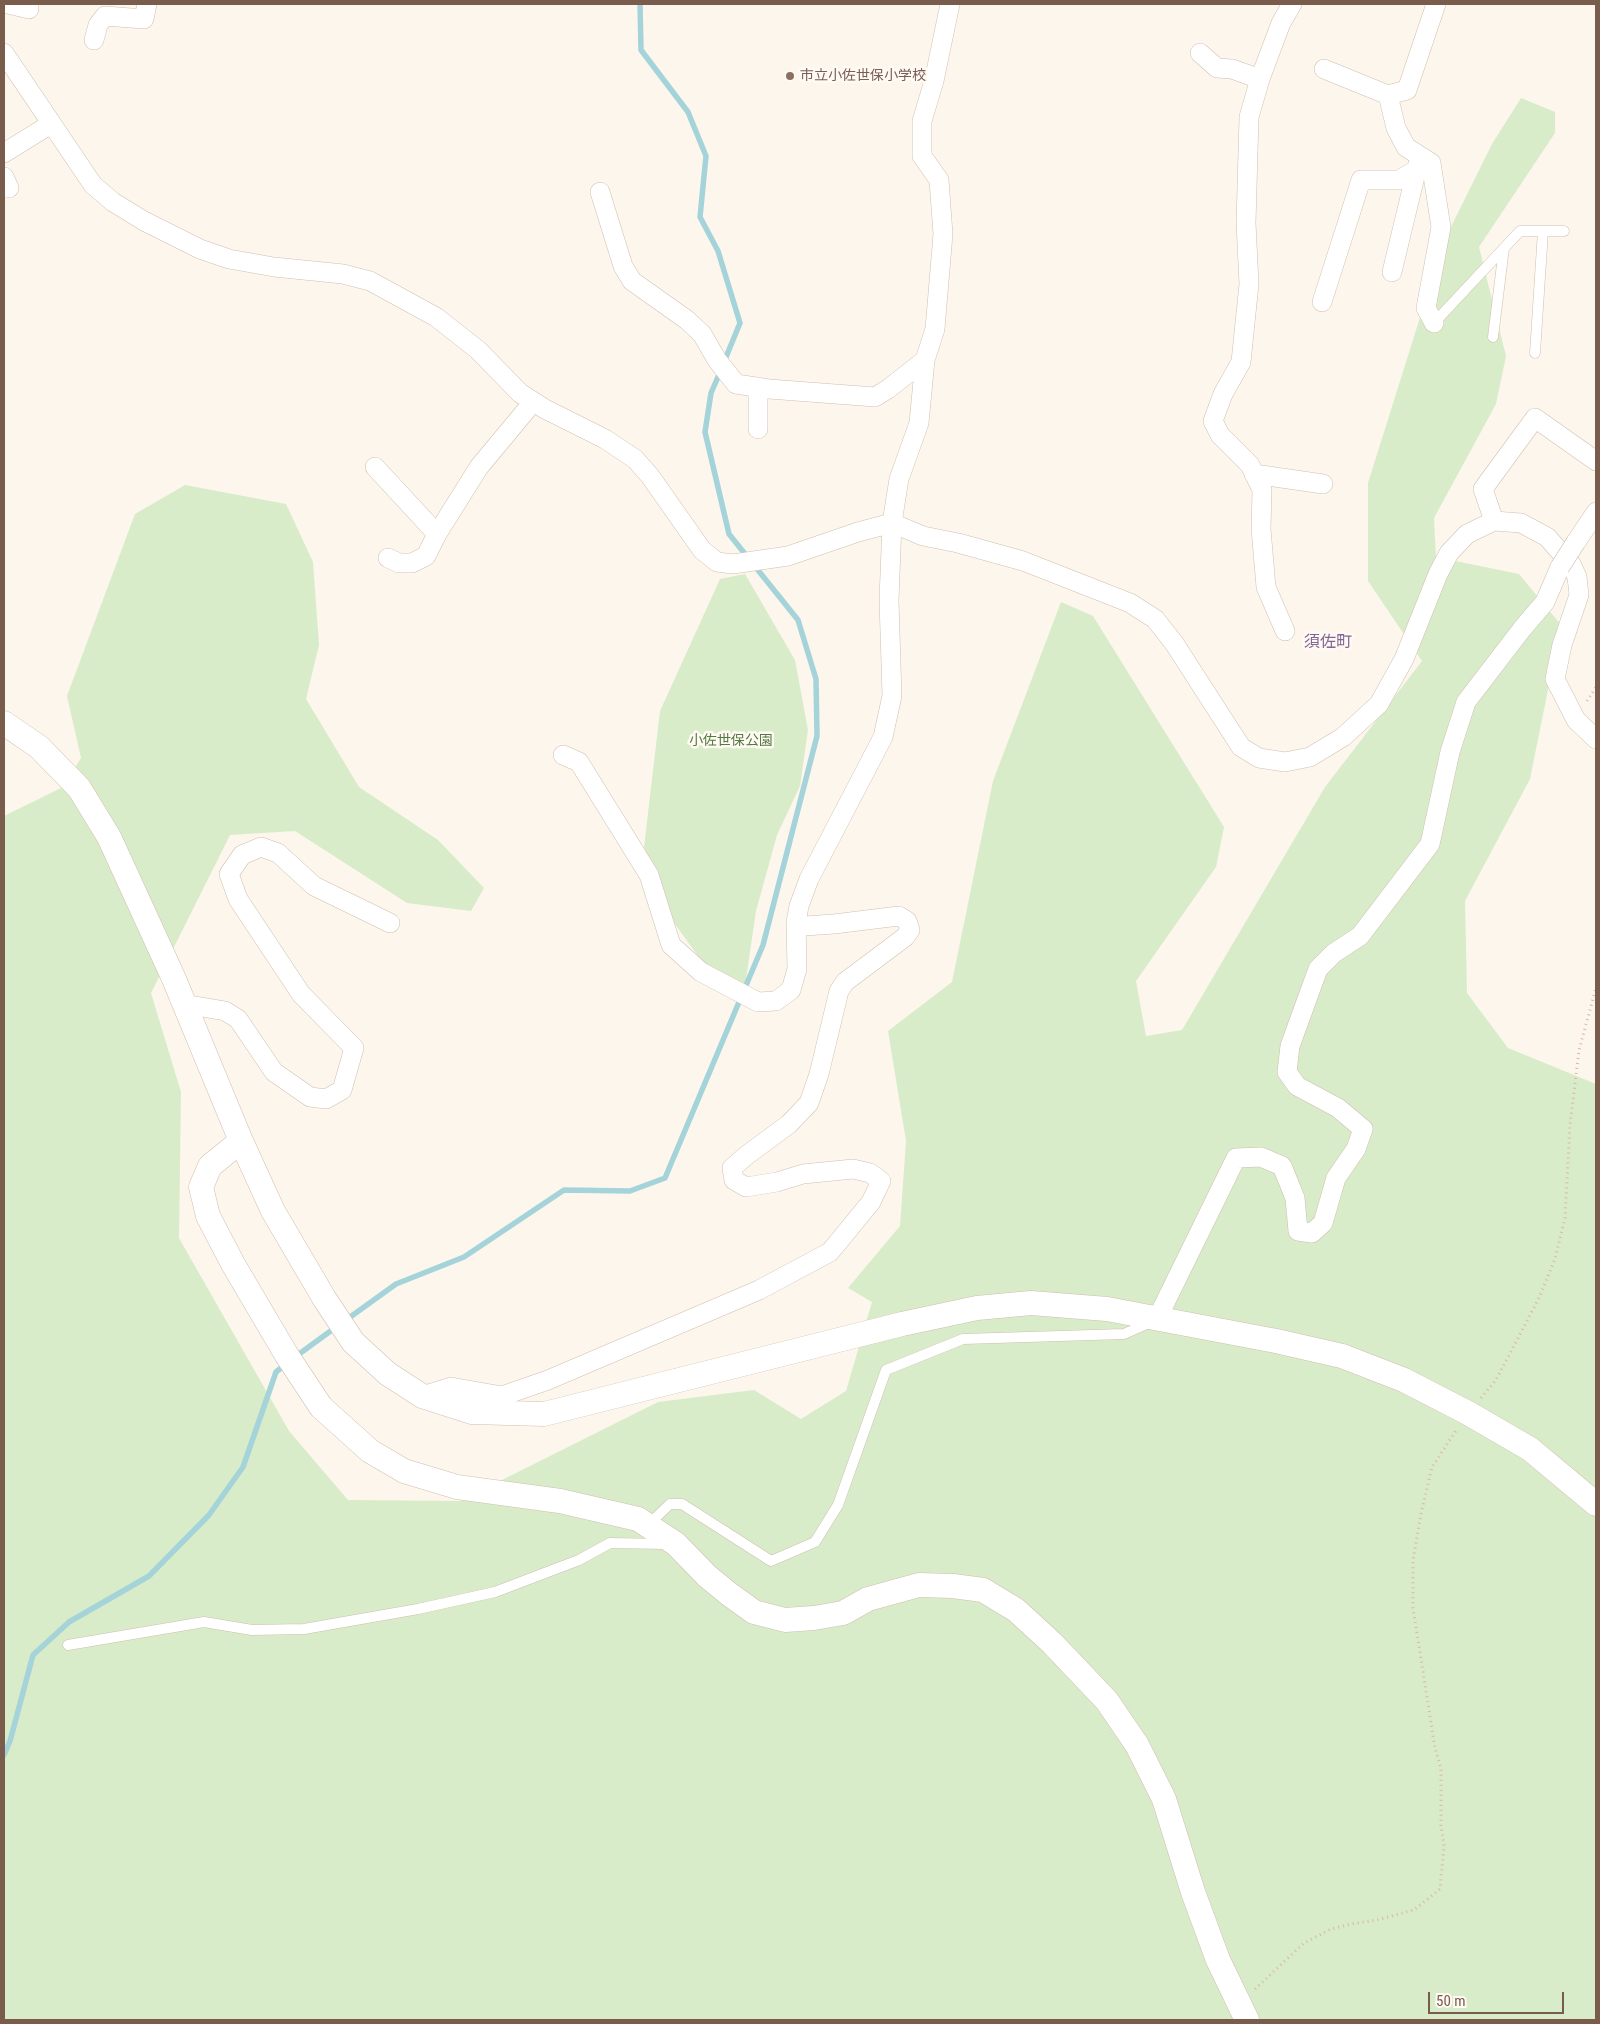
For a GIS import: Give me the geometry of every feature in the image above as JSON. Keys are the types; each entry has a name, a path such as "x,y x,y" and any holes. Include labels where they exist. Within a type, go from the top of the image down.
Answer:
{"street":[{"path":"6,4 29,9"},
{"path":"94,40 98,25 105,16 144,19 147,4"},
{"path":"562,755 579,762 649,875 671,945 701,972 758,1002 776,1001 792,990 797,969 796,922 799,906 809,879 883,737 892,696 889,600 892,523 899,479 919,423 925,360 935,329 943,234 939,180 922,156 922,121 934,81 950,4"},
{"path":"1285,631 1266,587 1262,529 1262,490 1250,465 1220,435 1213,421 1223,394 1241,362 1249,284 1246,223 1249,117 1260,79 1281,23 1292,4"},
{"path":"1324,69 1388,95 1407,90 1436,4"},
{"path":"4,53 93,184 113,202 144,221 200,249 229,259 274,268 344,274 370,282 436,317 478,350 520,393 545,410 605,439 635,459 650,476 702,550 716,562 738,563 788,556 858,532 892,523 923,536 1023,560 1130,603 1155,619 1174,643 1240,747 1259,758 1285,762 1310,757 1343,737 1379,704 1404,659 1438,574 1449,553 1467,534 1494,521 1521,523 1548,536 1571,564 1577,577 1579,595 1562,644 1555,679 1576,720 1596,739"},
{"path":"1200,53 1217,68 1232,69 1260,79"},
{"path":"1388,95 1396,128 1406,147 1418,163"},
{"path":"4,153 51,124"},
{"path":"1392,272 1418,163"},
{"path":"1322,302 1361,180 1399,180 1418,163 1431,163 1441,227 1426,308 1434,323"},
{"path":"600,192 623,266 632,281 687,320 702,334 736,384 875,397 925,360"},
{"path":"758,387 758,429"},
{"path":"388,558 399,563 412,563 426,556 437,534 479,468 533,402"},
{"path":"1494,521 1483,489 1536,418 1596,461"},
{"path":"375,467 437,534"},
{"path":"1254,474 1323,484"},
{"path":"1156,1319 1236,1158 1261,1157 1282,1166 1295,1198 1298,1231 1312,1233 1323,1223 1336,1178 1356,1149 1363,1129 1338,1108 1297,1086 1287,1072 1290,1046 1318,969 1334,953 1360,936 1430,844 1450,752 1466,702 1545,602 1560,567 1596,512"},
{"path":"4,723 39,747 79,788 109,837 184,1004 240,1141 274,1211 334,1314 353,1342 388,1374 422,1396 472,1412 544,1414 902,1324 977,1308 1031,1303 1107,1309 1276,1341 1342,1356 1404,1380 1468,1413 1530,1449 1596,1504"},
{"path":"184,1004 225,1011 238,1019 274,1072 310,1097 326,1099 342,1090 354,1048 301,994 238,899 229,874 242,856 261,847 278,853 314,886 390,923"},
{"path":"422,1396 451,1387 502,1396 548,1380 759,1290 830,1252 853,1226 871,1202 881,1181 870,1173 853,1169 803,1174 776,1182 746,1187 734,1180 732,1168 789,1124 809,1103 819,1074 839,991 845,982 905,938 910,930 907,920 899,916 805,926 796,922"},
{"path":"240,1141 210,1166 201,1186 208,1216 292,1362 321,1407 341,1427 370,1451 404,1471 457,1487 560,1501 638,1519 676,1544 707,1576 754,1612 785,1620 843,1613 868,1599 919,1585 953,1586 983,1590 1016,1610 1052,1643 1107,1701 1137,1745 1164,1799 1193,1892 1218,1960 1243,2013"}],"lane":[{"path":"1535,353 1543,231"},
{"path":"1434,323 1520,232 1564,231"},
{"path":"1493,337 1504,248"},
{"path":"648,1525 670,1504 682,1504 771,1561 815,1542 838,1505 886,1370 963,1339 1124,1334 1156,1319"},
{"path":"68,1645 204,1622 252,1630 304,1629 418,1609 496,1592 579,1560 610,1543 676,1544"}],"path":[{"path":"1592,691 1596,687"},
{"path":"1243,2013 1304,1943 1332,1929 1414,1910 1440,1889 1444,1846 1441,1825 1441,1768 1434,1748 1413,1608 1413,1560 1432,1467 1468,1413 1496,1380 1539,1298 1555,1259 1565,1218 1570,1125 1579,1050 1596,988"}],"green space":[{"path":"1521,98 1555,112 1555,133 1479,247 1506,356 1496,404 1434,518 1436,557 1519,574 1561,625 1530,779 1465,901 1467,993 1508,1048 1596,1084 1596,2020 4,2020 4,816 63,787 81,758 67,696 135,514 185,485 286,504 313,562 319,645 306,699 359,787 438,840 484,888 471,911 407,903 295,831 230,835 151,993 181,1092 179,1238 289,1431 348,1500 460,1501 658,1402 754,1390 801,1419 846,1391 872,1302 848,1288 900,1226 906,1141 888,1031 952,982 993,781 1061,602 1093,616 1224,827 1216,867 1136,981 1146,1036 1182,1030 1325,787 1422,661 1368,581 1368,483 1444,241 1492,144"},
{"name":"小佐世保公園","path":"745,574 795,660 808,730 800,786 777,835 756,911 745,986 703,963 672,920 644,847 660,711 720,579"}],"waterway":[{"path":"640,4 641,50 688,112 706,156 700,217 718,251 740,323 724,362"},
{"path":"346,1320 396,1284 464,1257 564,1190 630,1191 665,1178 763,945 817,736 816,679 798,620 729,534 705,432 711,393 721,370"},
{"path":"295,1357 336,1327"},
{"path":"4,1755 10,1741 33,1655 69,1622 149,1576 209,1515 243,1467 276,1372 286,1364"}],"place":[{"name":"市立小佐世保小学校","path":"790,76"}],"district":[{"name":"須佐町","path":"1328,643"}]}
